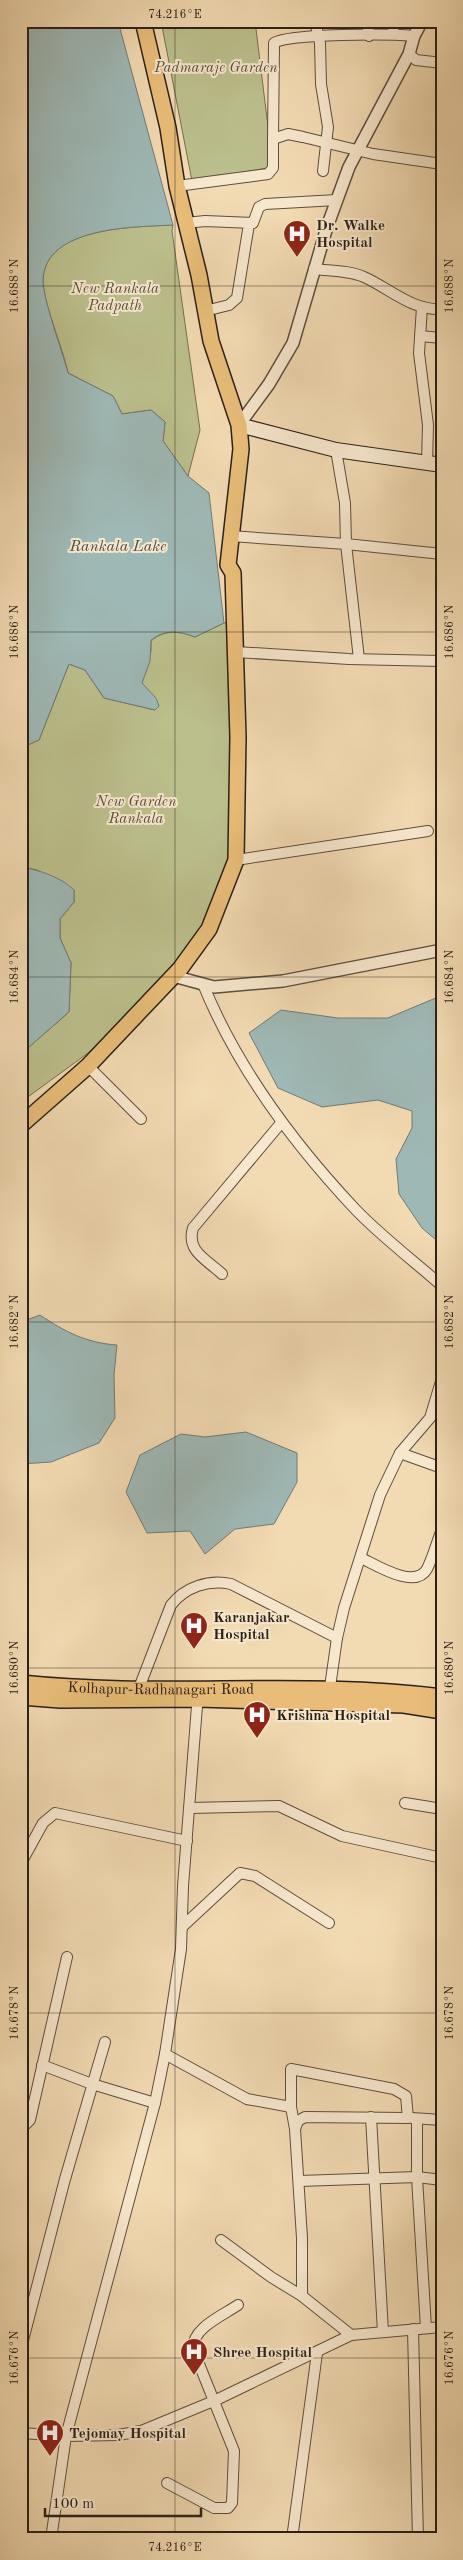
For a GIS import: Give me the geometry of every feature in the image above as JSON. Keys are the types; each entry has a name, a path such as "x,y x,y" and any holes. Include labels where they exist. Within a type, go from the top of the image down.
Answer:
{"main road":[{"path":"21,1125 88,1066 174,976 209,929 236,860 238,736 236,652 232,573 228,565 241,449 239,425 211,341 200,275 177,186 168,128 143,21"},
{"path":"239,425 336,450 442,465"},
{"name":"Kolhapur-Radhanagari Road","path":"21,1683 139,1688 198,1693 302,1689 328,1696"},
{"path":"21,1697 60,1700 198,1693 328,1696 396,1692 442,1697"},
{"path":"328,1696 442,1710"}],"street":[{"path":"316,21 319,36 321,84 328,127 323,171"},
{"path":"367,21 369,36"},
{"path":"393,34 394,21"},
{"path":"239,425 269,384 293,343 304,312 314,269 349,167 360,150 373,119 409,54 414,36 422,21"},
{"path":"177,186 268,174 273,168 272,47 278,41 319,36 393,34 414,36"},
{"path":"409,54 426,62 442,63"},
{"path":"273,139 288,134 394,158 442,164"},
{"path":"186,223 205,221 249,224 255,221 261,205 337,200"},
{"path":"205,311 229,305 237,298 249,224"},
{"path":"314,269 364,277 394,295 422,307 442,309"},
{"path":"422,307 420,336 422,384 428,425 427,463"},
{"path":"420,336 442,338"},
{"path":"336,450 345,503 346,544 358,659"},
{"path":"230,536 346,544 442,554"},
{"path":"236,652 358,659 442,661"},
{"path":"236,860 428,831"},
{"path":"174,976 214,987 283,981 442,950"},
{"path":"203,984 216,1016 281,1123 357,1210 442,1286"},
{"path":"88,1066 141,1119"},
{"path":"222,1274 193,1248 190,1239 193,1228 281,1123"},
{"path":"21,1254 22,1268"},
{"path":"328,1696 337,1638 380,1495 400,1453 430,1418 442,1378"},
{"path":"400,1453 442,1468"},
{"path":"361,1558 404,1577 414,1577 423,1574 442,1529"},
{"path":"139,1688 172,1604 189,1589 217,1581 231,1584 337,1638"},
{"path":"51,2539 66,2436 155,2103 165,2054 183,1926 198,1693"},
{"path":"405,1803 442,1809"},
{"path":"190,1808 279,1806 342,1836 442,1858"},
{"path":"21,1863 43,1823 48,1816 55,1813 187,1841"},
{"path":"183,1926 240,1873 255,1876 329,1923"},
{"path":"21,2129 30,2120 67,1957"},
{"path":"21,2348 65,2179 105,2042"},
{"path":"165,2054 247,2099 291,2107"},
{"path":"42,2065 92,2084 155,2103"},
{"path":"302,2296 299,2181 296,2129 291,2107 291,2069 401,2091 406,2096 413,2118 426,2328"},
{"path":"296,2129 298,2121 305,2117 442,2120"},
{"path":"370,2117 383,2332"},
{"path":"299,2181 418,2177 442,2180"},
{"path":"221,2240 270,2277 302,2296 350,2335"},
{"path":"167,2483 214,2508 228,2508 232,2503 234,2451 216,2400 194,2349 193,2341 198,2332 238,2305"},
{"path":"21,2433 66,2436 130,2434 216,2400 317,2353 350,2335 442,2327"},
{"path":"413,2329 418,2539"},
{"path":"292,2539 317,2353"}],"green space":[{"name":"Padmaraje Garden","path":"161,21 255,21 273,167 192,181"},
{"name":"New Rankala Padpath","path":"173,225 172,231 200,430 188,476 163,441 165,422 151,410 122,414 113,396 68,373 46,301 43,280 47,262 59,249 75,239 116,229"},
{"name":"New Garden Rankala","path":"234,622 237,836 209,929 164,979 88,1053 21,1102 21,1054 69,1012 71,963 60,938 60,919 74,902 74,890 37,870 21,867 21,748 39,740 69,664 85,670 104,698 155,710 142,683 151,651 151,641 162,634 172,632 195,637 224,623"}],"water":[{"name":"Rankala Lake","path":"21,21 118,21 173,225 116,229 75,239 59,249 48,262 43,280 44,289 49,312 68,373 113,396 122,414 151,410 165,422 163,441 188,476 209,493 224,623 195,637 172,632 156,636 151,640 150,661 142,683 156,698 159,706 155,710 104,698 85,670 69,664 39,740 21,748"},
{"path":"21,867 42,872 63,881 74,890 74,902 60,919 60,938 71,963 69,1012 21,1054"},
{"path":"442,997 442,1245 422,1228 399,1194 396,1159 412,1128 412,1111 378,1100 322,1107 278,1088 249,1033 281,1010 338,1018 388,1018"},
{"path":"40,1315 58,1327 77,1336 96,1342 117,1345 114,1375 115,1418 99,1443 51,1462 21,1464 21,1322"},
{"path":"246,1432 297,1453 297,1482 274,1524 235,1529 205,1554 190,1531 147,1533 126,1492 140,1455 181,1434 205,1437"}],"place":[{"name":"Dr. Walke Hospital","path":"297,258"},
{"name":"Karanjakar Hospital","path":"194,1650"},
{"name":"Krishna Hospital","path":"257,1739"},
{"name":"Shree Hospital","path":"194,2376"},
{"name":"Tejomay Hospital","path":"50,2457"}]}
